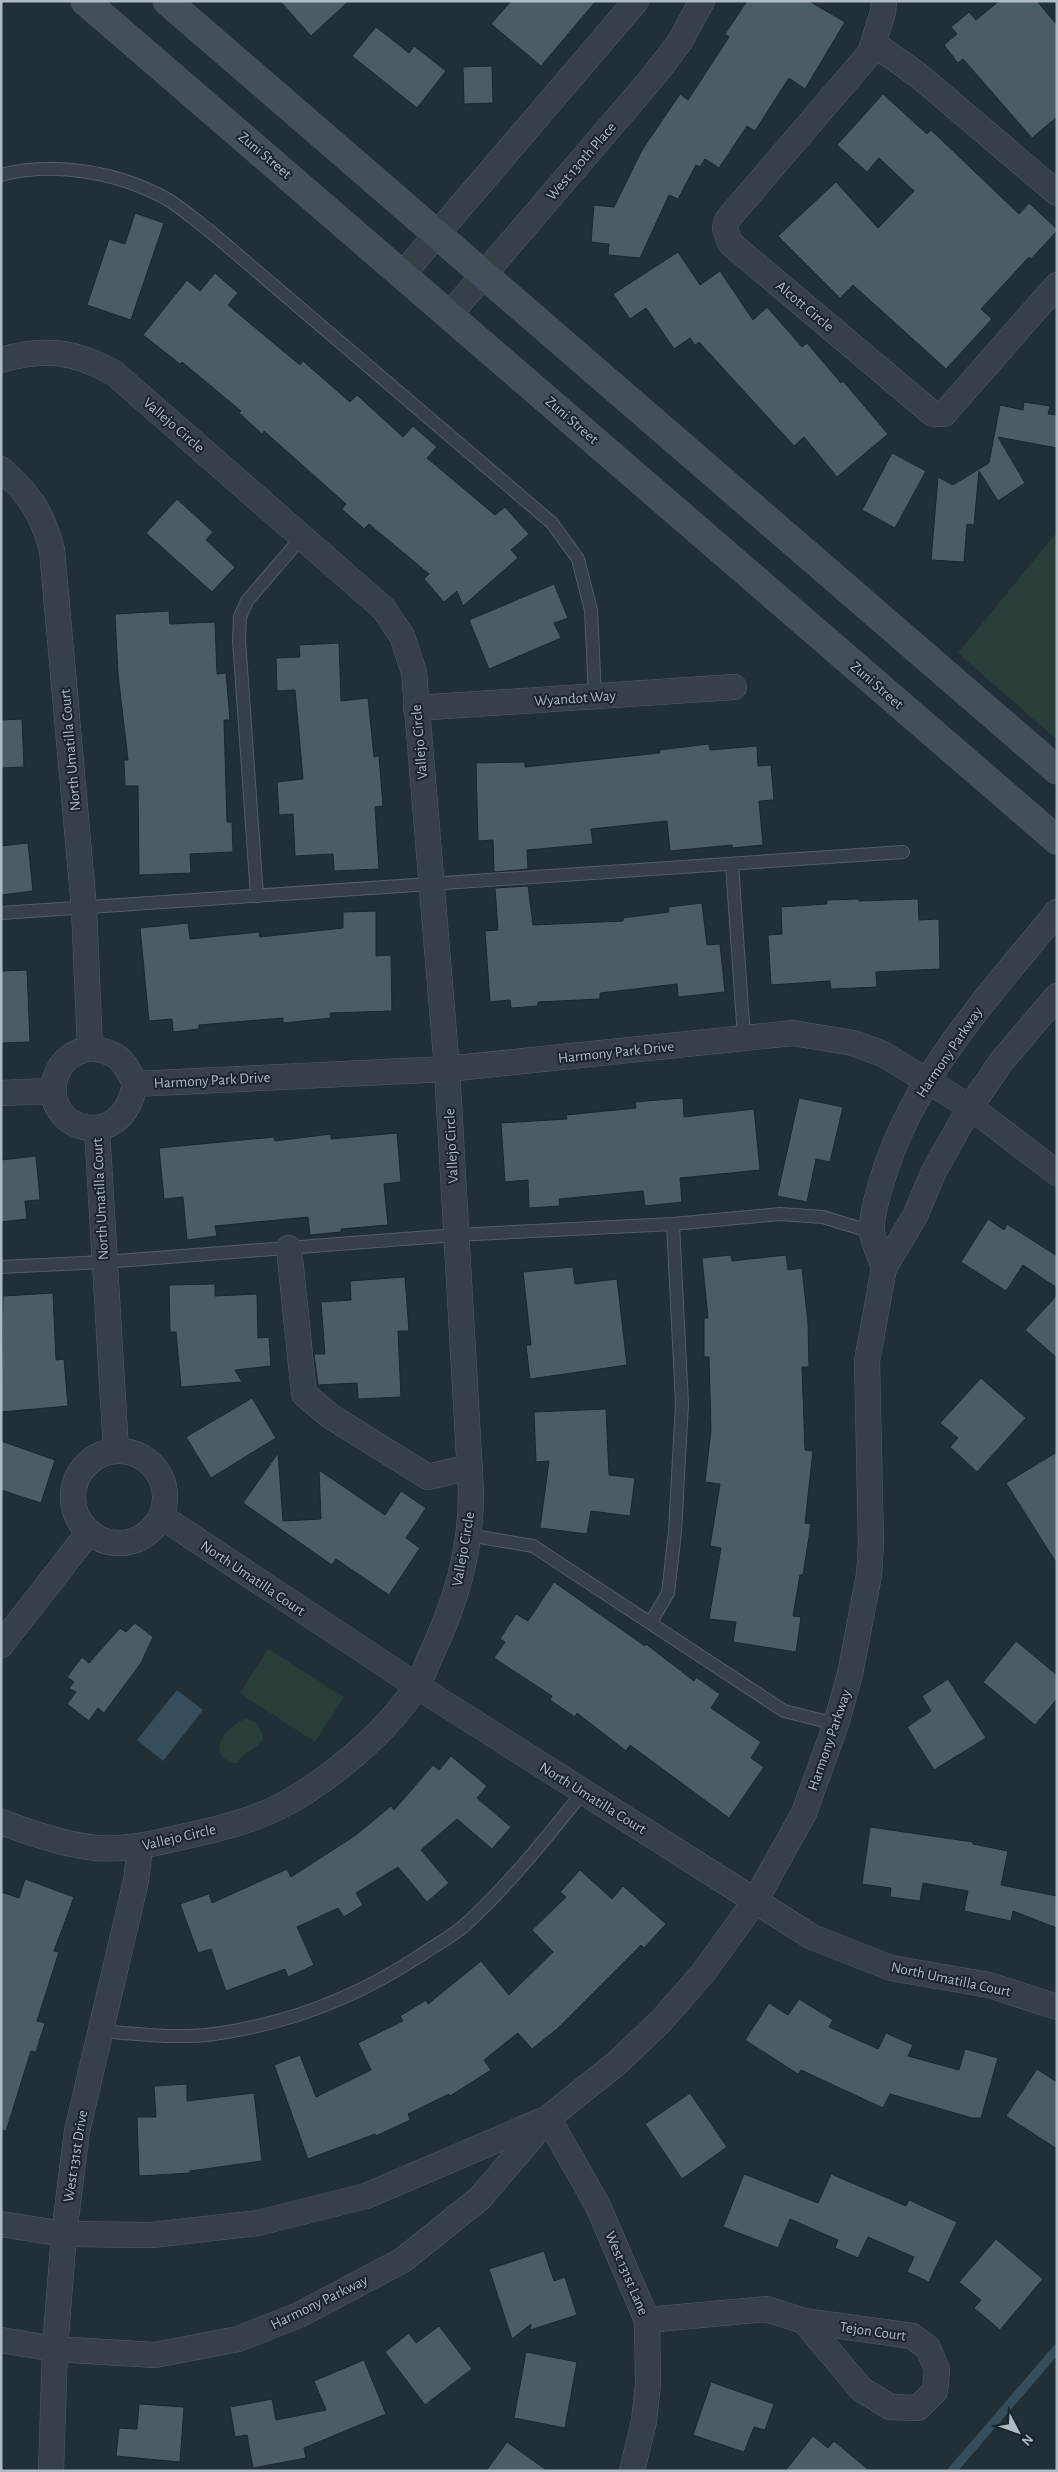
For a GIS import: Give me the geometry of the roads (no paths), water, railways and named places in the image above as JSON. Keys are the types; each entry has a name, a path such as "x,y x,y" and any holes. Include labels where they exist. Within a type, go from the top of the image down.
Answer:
{"main road":[{"name":"Zuni Street","path":"85,1 450,314 1057,840"},
{"path":"167,1 1057,770"}],"street":[{"path":"403,274 636,1"},
{"name":"West 130th Place","path":"450,314 652,78 679,43 702,1"},
{"name":"Alcott Circle","path":"884,1 874,44 870,53 791,149 727,220 725,228 730,243 933,414 939,416 944,414 1057,285"},
{"path":"874,44 918,76 1057,193"},
{"name":"Vallejo Circle","path":"1,360 23,353 55,352 90,360 114,373 383,608 402,636 414,672 446,1069 470,1467 471,1517 462,1574 444,1628 417,1686 378,1733 345,1763 278,1807 234,1824 140,1847 96,1848 58,1840 1,1822"},
{"name":"North Umatilla Court","path":"1,469 22,487 40,512 52,550 84,908 90,1048"},
{"name":"Wyandot Way","path":"416,708 734,686"},
{"name":"Harmony Parkway","path":"884,1268 872,1232 878,1195 890,1153 927,1080 960,1030 1057,912"},
{"name":"Harmony Parkway","path":"1,2340 55,2349 156,2355 238,2339 299,2315 403,2260 480,2198 548,2118 617,2062 661,2021 703,1973 756,1902 804,1813 836,1724 850,1674 869,1575 871,1544 867,1361 884,1268 915,1216 934,1171 970,1107 1001,1062 1057,996"},
{"name":"Harmony Park Drive","path":"135,1084 446,1069 793,1033 853,1043 882,1054 970,1107 1057,1172"},
{"path":"90,1048 108,1050 122,1060 135,1084 127,1110 114,1123 97,1129 79,1126 64,1116 55,1101 52,1091 60,1066 72,1054 90,1048"},
{"path":"1,1093 52,1091"},
{"name":"North Umatilla Court","path":"97,1129 116,1450"},
{"path":"289,1248 304,1394 330,1416 428,1477 470,1467"},
{"path":"116,1450 140,1454 158,1470 166,1493 162,1517 149,1534 129,1542 108,1542 89,1532 78,1518 73,1500 75,1482 84,1466 99,1455 116,1450"},
{"name":"North Umatilla Court","path":"162,1517 417,1686 812,1937 891,1968 989,1985 1057,2007"},
{"path":"1,1645 89,1532"},
{"name":"West 131st Drive","path":"51,2471 55,2349 64,2234 77,2131 136,1881 140,1847"},
{"name":"Harmony Parkway","path":"1,2224 64,2234 152,2235 258,2223 366,2196 548,2118"},
{"name":"West 131st Lane","path":"548,2118 597,2204 647,2320 648,2384 644,2421 632,2471"},
{"name":"Tejon Court","path":"647,2320 766,2309 804,2321 912,2336 928,2348 937,2369 935,2391 918,2408 890,2407 861,2389 804,2321"}],"lane":[{"path":"1,175 22,170 69,169 119,179 166,198 211,232 552,523 578,559 591,610 595,696"},
{"path":"257,896 239,640 240,617 247,601 302,537"},
{"path":"1,913 903,852"},
{"path":"732,864 744,1038"},
{"path":"1,1267 104,1262 456,1236 672,1224 780,1214 823,1216 872,1232"},
{"path":"651,1622 668,1593 675,1532 682,1413 672,1224"},
{"path":"468,1535 533,1546 784,1710 836,1724"},
{"path":"100,2031 147,2035 213,2034 261,2025 334,2003 392,1974 464,1926 521,1870 583,1792"}],"water":[{"path":"177,1690 203,1710 163,1761 137,1740"}],"waterway":[{"path":"952,2471 1057,2349"}]}
